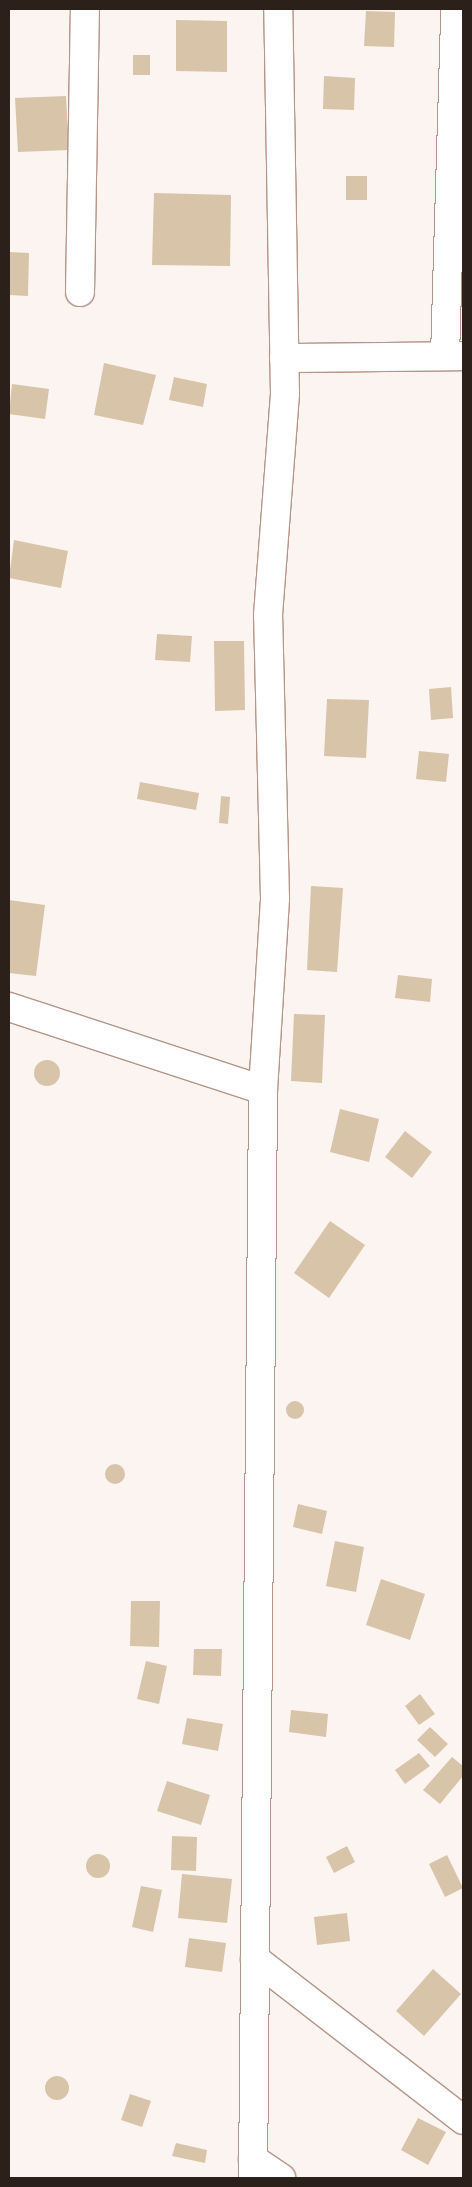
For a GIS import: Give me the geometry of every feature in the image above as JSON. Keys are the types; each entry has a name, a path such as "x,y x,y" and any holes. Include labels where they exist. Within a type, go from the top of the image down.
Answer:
{"street":[{"path":"80,292 85,9"},
{"path":"278,9 285,394 277,470 268,615 275,898 263,1090 254,2169 281,2178"},
{"path":"284,358 454,356 455,9"},
{"path":"9,1007 263,1090"},
{"path":"255,1959 463,2120"}],"building":[{"path":"366,11 395,12 394,47 364,46"},
{"path":"176,20 227,21 227,72 176,71"},
{"path":"133,55 150,55 150,75 133,75"},
{"path":"324,76 355,78 354,110 323,109"},
{"path":"66,96 69,150 18,152 15,98"},
{"path":"346,176 367,176 367,200 346,200"},
{"path":"154,193 231,195 230,266 152,265"},
{"path":"9,252 29,253 28,296 9,295"},
{"path":"104,363 156,375 143,425 94,415"},
{"path":"174,377 207,384 203,407 169,400"},
{"path":"12,384 49,389 45,419 9,414"},
{"path":"14,540 68,551 61,588 9,578"},
{"path":"157,634 192,636 190,662 155,660"},
{"path":"214,641 244,641 245,710 215,711"},
{"path":"451,687 453,718 431,720 429,689"},
{"path":"327,699 369,700 366,758 324,756"},
{"path":"419,751 449,754 446,782 416,779"},
{"path":"140,782 199,793 196,810 137,799"},
{"path":"221,796 230,797 228,824 219,823"},
{"path":"311,886 343,888 337,972 307,970"},
{"path":"9,900 45,905 36,976 9,973"},
{"path":"398,975 432,979 430,1002 395,998"},
{"path":"294,1014 325,1015 322,1083 291,1081"},
{"path":"47,1060 56,1064 60,1073 56,1082 47,1086 38,1082 34,1073 38,1064"},
{"path":"340,1109 379,1119 369,1162 330,1152"},
{"path":"405,1131 432,1152 412,1178 385,1157"},
{"path":"330,1221 365,1245 329,1298 294,1273"},
{"path":"295,1401 301,1404 304,1410 301,1416 295,1419 289,1416 286,1410 289,1404"},
{"path":"115,1464 122,1467 125,1474 122,1481 115,1484 108,1481 105,1474 108,1467"},
{"path":"298,1504 327,1511 322,1534 293,1527"},
{"path":"335,1541 364,1547 356,1592 326,1586"},
{"path":"381,1579 425,1594 410,1640 366,1625"},
{"path":"131,1601 160,1601 159,1647 130,1646"},
{"path":"194,1649 222,1649 221,1676 193,1675"},
{"path":"146,1661 167,1666 159,1704 137,1699"},
{"path":"420,1694 435,1714 419,1725 405,1706"},
{"path":"291,1710 328,1714 326,1737 289,1732"},
{"path":"187,1718 223,1724 218,1751 182,1744"},
{"path":"430,1727 448,1744 435,1757 417,1740"},
{"path":"419,1753 430,1766 405,1784 395,1770"},
{"path":"452,1757 463,1766 463,1776 440,1804 423,1790"},
{"path":"167,1781 210,1795 201,1825 157,1811"},
{"path":"172,1836 197,1837 196,1871 171,1870"},
{"path":"347,1846 355,1862 334,1873 326,1857"},
{"path":"98,1854 103,1855 109,1861 109,1871 103,1877 98,1878 93,1877 87,1871 86,1866 87,1861 93,1855"},
{"path":"447,1855 463,1888 445,1897 429,1864"},
{"path":"182,1874 232,1879 227,1923 178,1918"},
{"path":"141,1886 162,1890 153,1932 132,1927"},
{"path":"347,1913 350,1941 317,1945 314,1917"},
{"path":"189,1938 226,1943 222,1972 185,1967"},
{"path":"433,1969 461,1994 424,2036 396,2011"},
{"path":"57,2076 65,2080 69,2088 65,2096 57,2100 49,2096 45,2088 49,2080"},
{"path":"130,2094 151,2101 142,2127 121,2120"},
{"path":"418,2118 446,2132 428,2165 401,2150"},
{"path":"176,2143 207,2150 205,2163 172,2156"}]}
